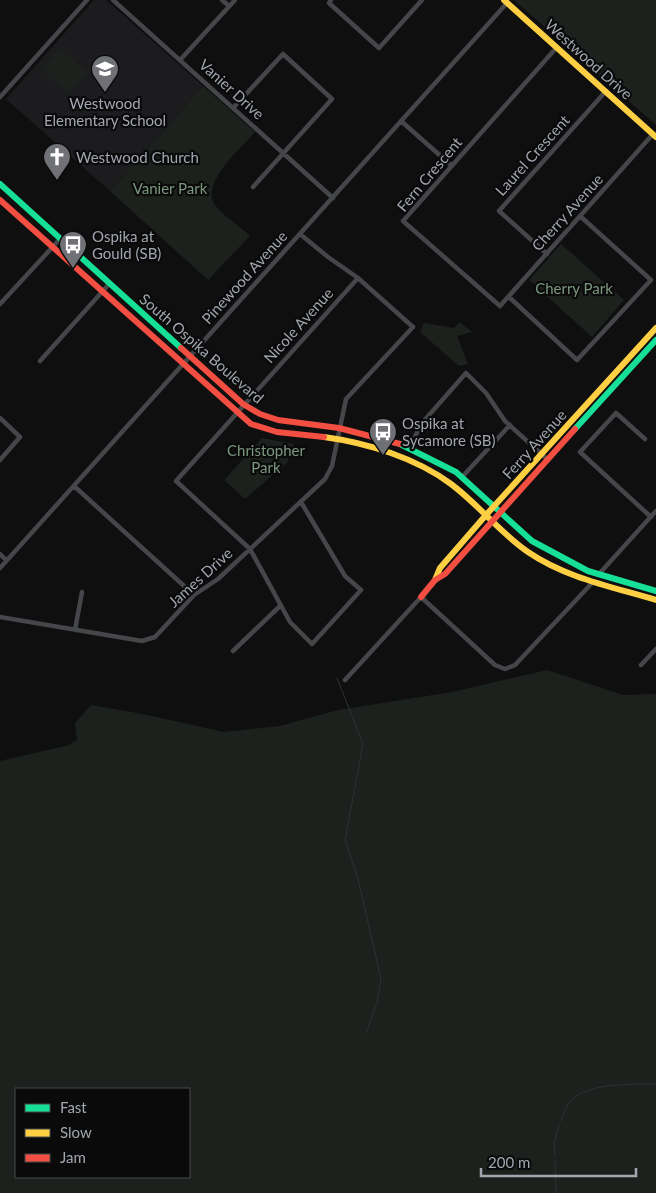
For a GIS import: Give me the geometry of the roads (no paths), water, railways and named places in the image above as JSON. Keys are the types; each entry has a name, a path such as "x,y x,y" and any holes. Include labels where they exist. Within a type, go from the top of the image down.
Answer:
{"main road":[{"name":"Westwood Drive","path":"506,1 655,135"},
{"name":"South Ospika Boulevard","path":"0,184 243,404 260,414 278,420 339,428 390,440 409,448 462,477 532,541 588,571 656,590"},
{"name":"South Ospika Boulevard","path":"0,200 182,365 251,424 277,432 337,439 384,451 418,464 451,484 528,552 572,575 656,600"},
{"name":"Ferry Avenue","path":"421,598 435,580 440,568 486,514 656,328"},
{"name":"Ferry Avenue","path":"435,580 445,574 656,340"}],"street":[{"path":"0,97 87,0"},
{"name":"Vanier Drive","path":"113,0 333,198"},
{"path":"222,0 229,6"},
{"path":"180,60 235,0"},
{"path":"332,0 329,3 379,48 422,0"},
{"name":"Pinewood Avenue","path":"0,568 333,198 506,1"},
{"name":"Fern Crescent","path":"500,306 403,221 557,47"},
{"path":"234,108 283,54 332,99 253,187"},
{"name":"Laurel Crescent","path":"547,254 499,211 606,91"},
{"path":"401,121 452,166"},
{"name":"Cherry Avenue","path":"500,306 655,135"},
{"path":"508,297 577,360 651,280 580,216"},
{"path":"300,234 358,278"},
{"path":"0,304 60,239"},
{"name":"Nicole Avenue","path":"250,549 176,481 243,404 358,278"},
{"name":"James Drive","path":"0,617 142,641 155,638 194,595 218,579 301,502 325,479 332,466 346,399 413,326 358,278"},
{"path":"40,361 110,284"},
{"path":"409,448 422,423 466,373 486,393 510,425 548,460"},
{"path":"645,439 616,413 580,452 651,517"},
{"path":"0,418 20,437 0,460"},
{"path":"462,477 510,425"},
{"path":"74,486 194,595"},
{"path":"250,549 290,622 312,644 361,590 345,576 301,502"},
{"path":"599,574 656,511"},
{"path":"0,554 6,560"},
{"path":"421,598 495,665 505,669 515,665 592,582"},
{"path":"75,630 82,592"},
{"name":"Ferry Avenue","path":"345,680 421,598"},
{"path":"233,652 280,606"},
{"path":"641,665 656,649"}],"waterway":[{"path":"337,678 363,744 345,840 358,879 381,979 377,1003 366,1033"},
{"path":"561,1121 571,1100 578,1094 588,1090 599,1087 656,1084"},
{"path":"555,1155 554,1144 559,1125"},
{"path":"555,1160 556,1193"}],"place":[{"name":"Westwood Elementary School","path":"105,93"},
{"name":"Westwood Church","path":"57,181"},
{"name":"Ospika at Gould (SB)","path":"73,269"},
{"name":"Ospika at Sycamore (SB)","path":"383,456"}],"park label":[{"name":"Vanier Park","path":"170,188"},
{"name":"Cherry Park","path":"574,288"},
{"name":"Christopher Park","path":"266,458"}]}
